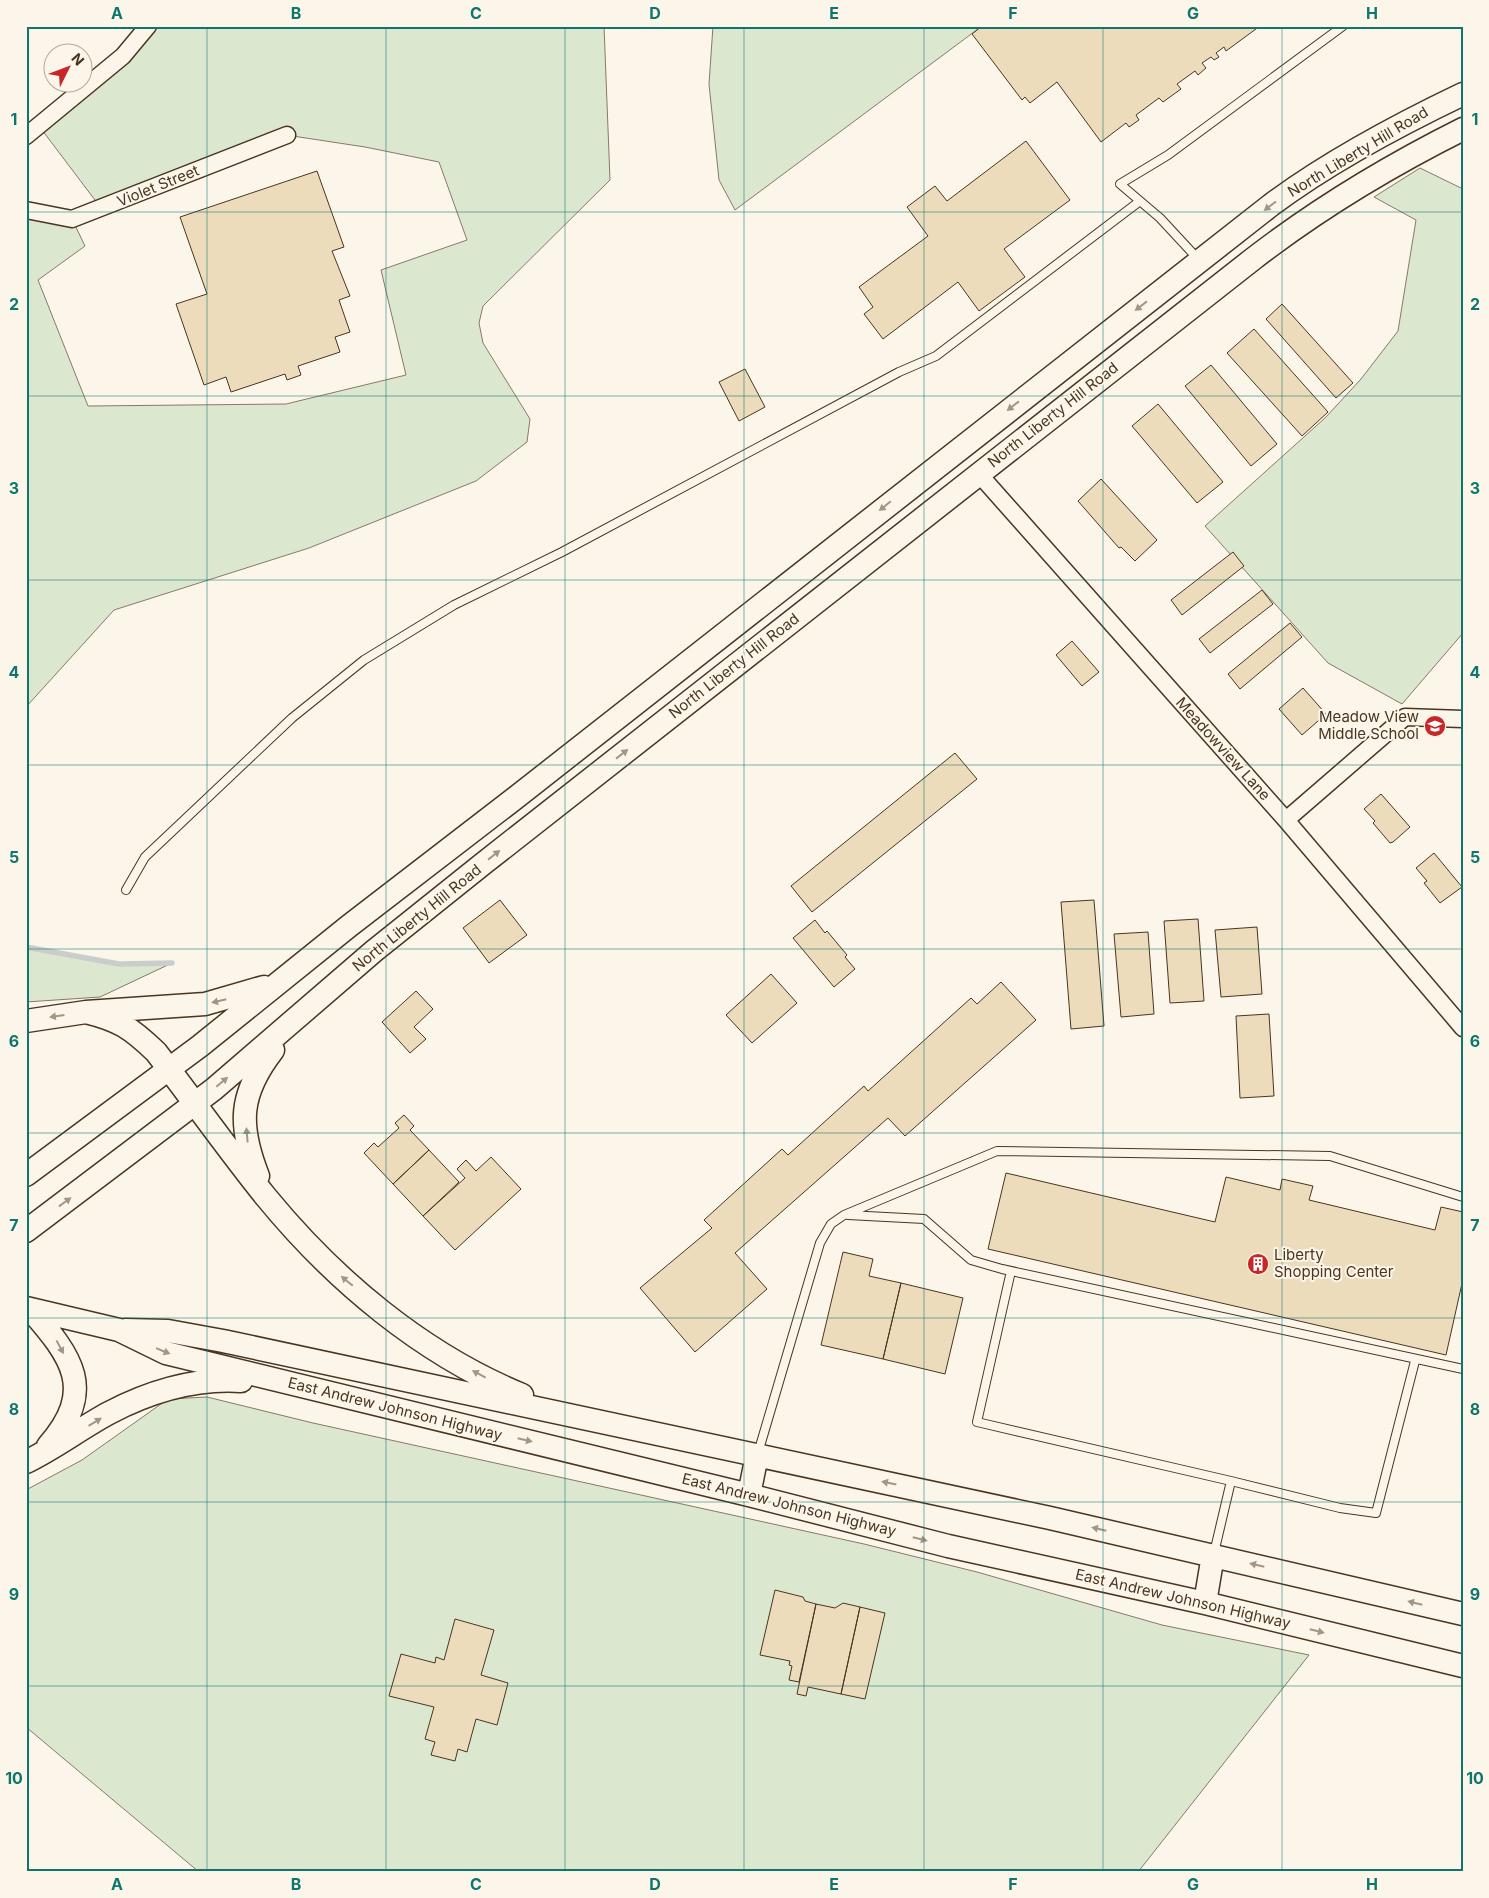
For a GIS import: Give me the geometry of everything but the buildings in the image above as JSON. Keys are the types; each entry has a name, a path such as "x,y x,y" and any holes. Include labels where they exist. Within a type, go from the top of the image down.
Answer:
{"main road":[{"name":"North Liberty Hill Road","path":"26,1175 169,1069 957,449 1299,184 1386,132 1463,94"},
{"name":"North Liberty Hill Road","path":"26,1231 195,1103 484,862 1296,226 1379,174 1463,129"},
{"path":"957,449 978,474"},
{"path":"26,1020 86,1012 206,1004 231,998 282,980"},
{"path":"86,1012 112,1018 137,1034 169,1069 267,1198 331,1268 382,1310 444,1356 503,1387 572,1415"},
{"path":"267,1198 248,1150 245,1113 246,1097 251,1082 264,1061 296,1019"},
{"path":"28,1308 57,1340 73,1371 75,1400 63,1428 32,1459"},
{"name":"East Andrew Johnson Highway","path":"28,1308 119,1330 168,1331 195,1336 572,1415 1213,1555 1463,1614"},
{"name":"East Andrew Johnson Highway","path":"119,1330 166,1353 749,1495 948,1546 1205,1603 1463,1666"},
{"path":"32,1459 109,1413 166,1388 218,1379 294,1385"},
{"path":"749,1495 757,1455"},
{"path":"1205,1603 1213,1555"}],"street":[{"path":"26,136 123,56 148,26"},
{"name":"Violet Street","path":"26,210 72,219 286,135"},
{"name":"Meadowview Lane","path":"978,474 1286,820 1463,1028"},
{"path":"1286,820 1405,717 1463,719"}],"lane":[{"path":"1199,260 1184,242 1120,184 1168,155 1343,26"},
{"path":"126,890 145,857 292,718 364,660 454,605 562,552 899,372 936,356 1140,201"},
{"path":"757,1455 820,1243 831,1224 844,1214 997,1151 1330,1156 1463,1197"},
{"path":"844,1214 924,1219 972,1260 1011,1272 1415,1361 1463,1369"},
{"path":"1011,1272 977,1422 1340,1508 1376,1513 1415,1361"},
{"path":"1213,1555 1230,1481"}],"green space":[{"path":"148,26 604,26 610,180 483,306 479,323 483,343 530,419 527,442 476,481 309,548 114,610 26,707 26,210 72,219 85,246 38,280 88,406 286,404 406,375 381,270 467,240 439,162 365,147 286,135 101,208 39,126 76,92 92,92 92,77"},
{"path":"713,26 982,26 735,210 719,180 709,84"},
{"path":"1420,168 1463,189 1463,633 1402,704 1328,663 1205,526 1325,418 1361,379 1398,331 1416,220 1374,197"},
{"path":"26,947 119,964 172,963 100,997 26,1002"},
{"path":"207,1397 313,1423 864,1544 977,1572 1162,1625 1309,1655 1138,1872 199,1872 26,1727 26,1490 82,1460 168,1399"}],"waterway":[{"path":"26,947 119,964 172,963"}],"place":[{"name":"Meadow View Middle School","path":"1435,726"},
{"name":"Liberty Shopping Center","path":"1258,1264"}]}
